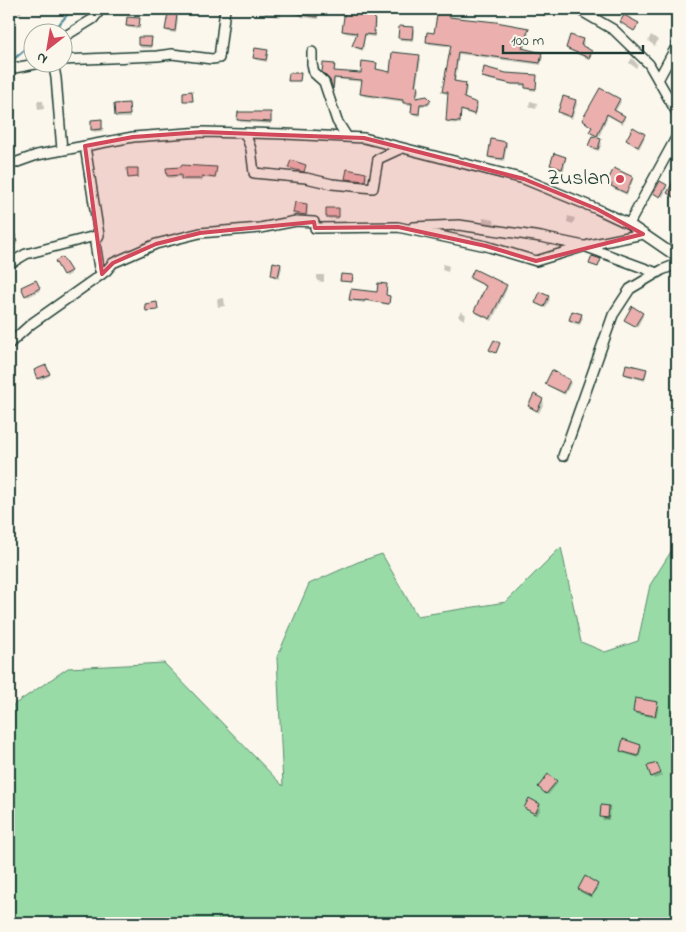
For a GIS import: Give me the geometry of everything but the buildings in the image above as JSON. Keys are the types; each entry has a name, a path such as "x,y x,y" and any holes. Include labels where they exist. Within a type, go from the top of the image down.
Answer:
{"street":[{"path":"72,32 93,19 102,9"},
{"path":"72,60 172,54 212,59 219,58 225,9"},
{"path":"578,9 614,30 649,64 677,113"},
{"path":"658,80 677,45"},
{"path":"312,52 314,73 324,82 337,121 347,137"},
{"path":"9,69 22,67"},
{"path":"55,72 62,150"},
{"path":"9,165 37,155 133,137 202,132 364,138 524,179 628,224 677,257"},
{"path":"245,133 251,149 254,173 306,178 320,182 352,186 373,188 378,159 402,148"},
{"path":"628,224 677,136"},
{"path":"85,146 99,235 95,244 99,268 102,274"},
{"path":"9,344 31,324 102,274 113,263 156,244 200,233 260,228 296,221 314,222 315,228 459,226 541,237 584,246 657,273"},
{"path":"398,227 486,246 536,261 584,246 643,234"},
{"path":"9,264 26,254 99,235"},
{"path":"563,456 613,315 630,289 677,264"}],"highlighted area":[{"path":"202,132 364,138 524,179 597,209 643,234 536,261 486,246 398,227 315,228 314,222 200,233 156,244 113,263 102,274 85,146 133,137"}],"green space":[{"path":"561,547 581,642 605,652 638,641 650,585 672,550 677,548 677,923 9,923 9,708 68,668 164,663 283,786 277,657 309,584 358,562 382,554 417,616 506,602"}],"waterway":[{"path":"61,22 72,9"},
{"path":"9,63 22,52"}],"place":[{"name":"Zuslan","path":"620,179"}]}
